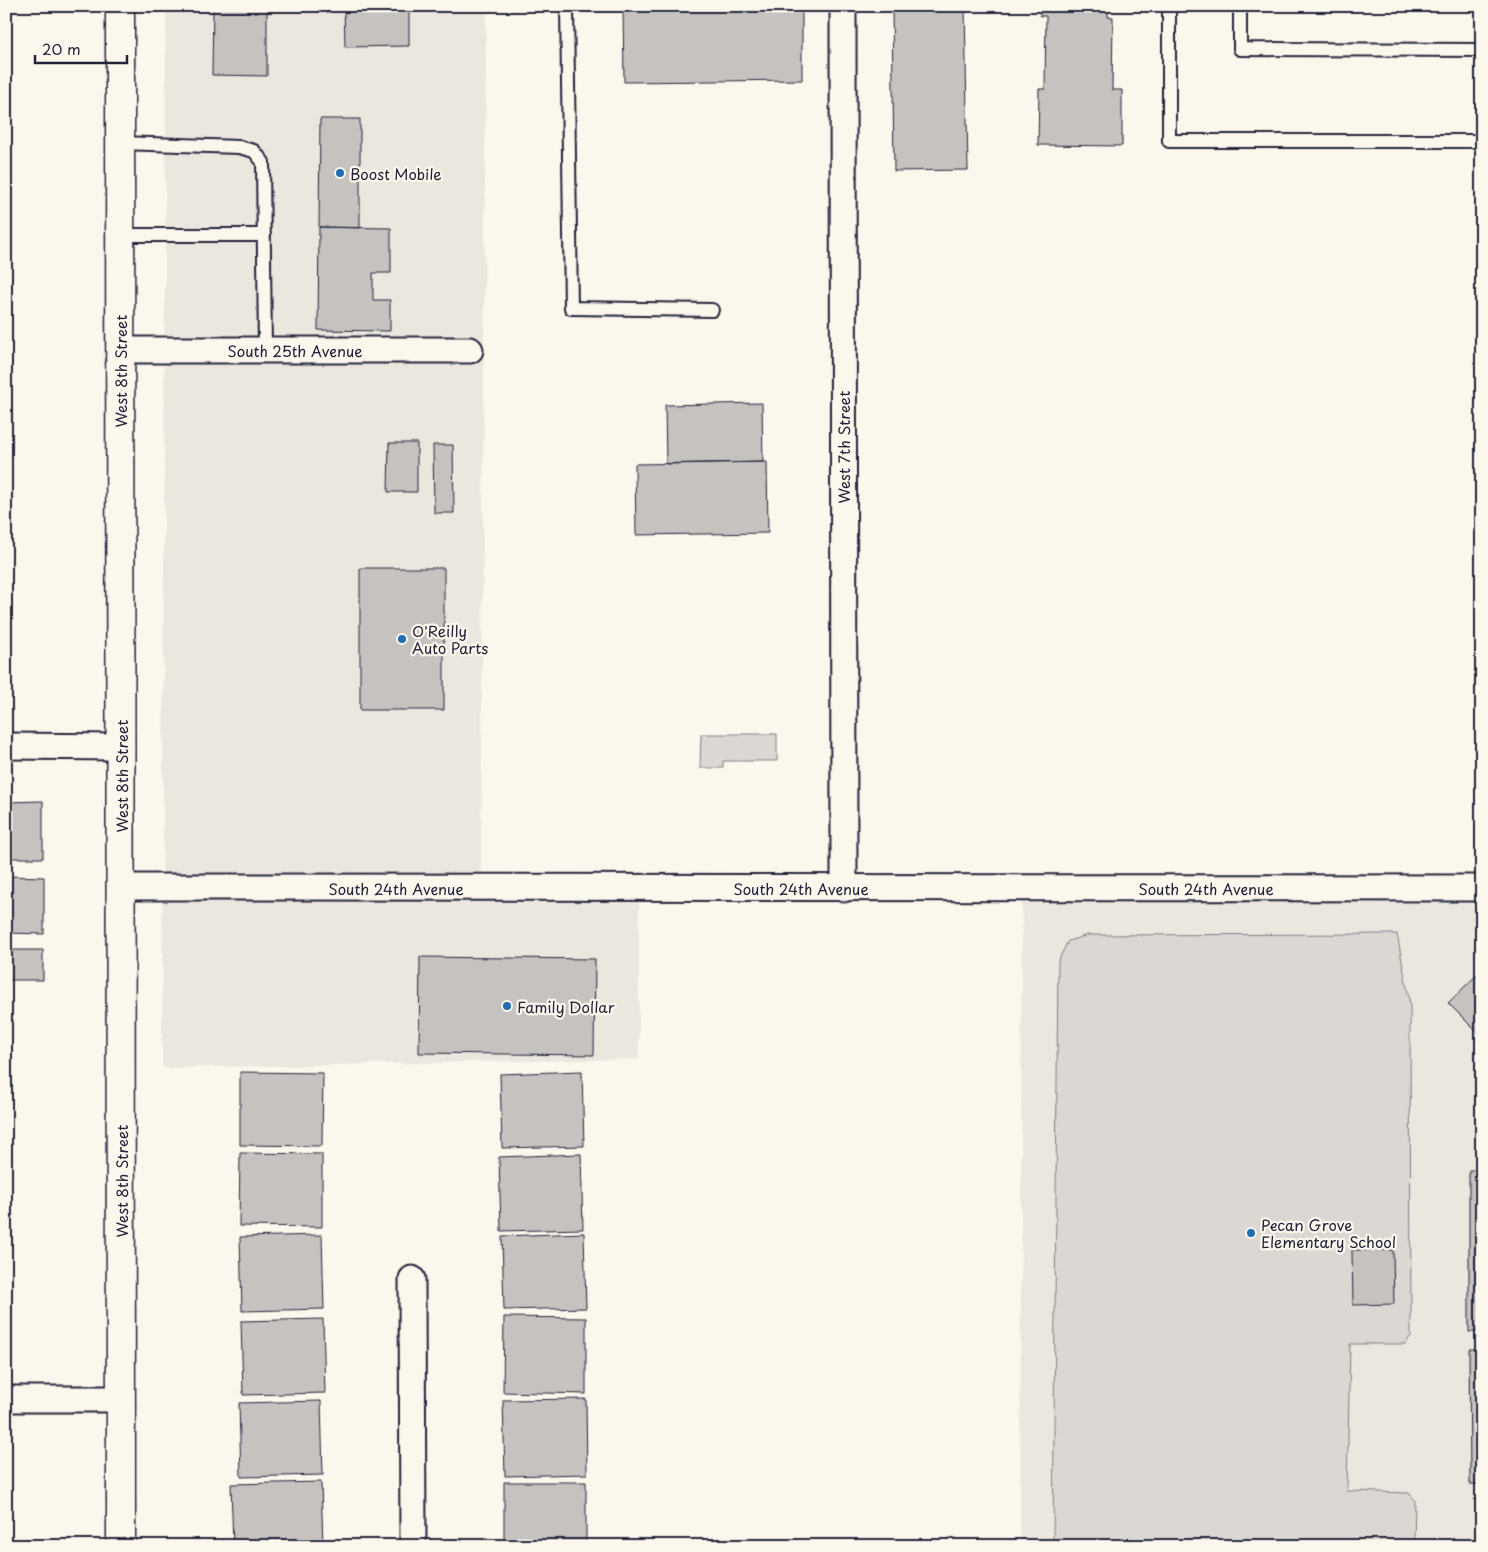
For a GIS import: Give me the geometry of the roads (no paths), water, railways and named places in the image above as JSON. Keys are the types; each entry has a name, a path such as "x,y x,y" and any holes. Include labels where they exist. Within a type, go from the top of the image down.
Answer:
{"main road":[{"name":"West 8th Street","path":"120,6 121,1546"}],"street":[{"name":"West 7th Street","path":"843,6 844,889"},
{"name":"South 25th Avenue","path":"120,350 470,350"},
{"path":"6,746 121,747"},
{"name":"South 24th Avenue","path":"121,887 1482,888"},
{"path":"412,1279 413,1546"},
{"path":"6,1398 121,1398"}],"lane":[{"path":"567,6 571,308 712,310"},
{"path":"1169,6 1169,141 1482,141"},
{"path":"1240,6 1240,49 1482,50"},
{"path":"120,144 239,147 254,151 263,162 265,350"},
{"path":"120,235 264,235"}],"place":[{"name":"Boost Mobile","path":"340,173"},
{"name":"O'Reilly Auto Parts","path":"402,639"},
{"name":"Family Dollar","path":"507,1006"},
{"name":"Pecan Grove Elementary School","path":"1251,1233"}]}
